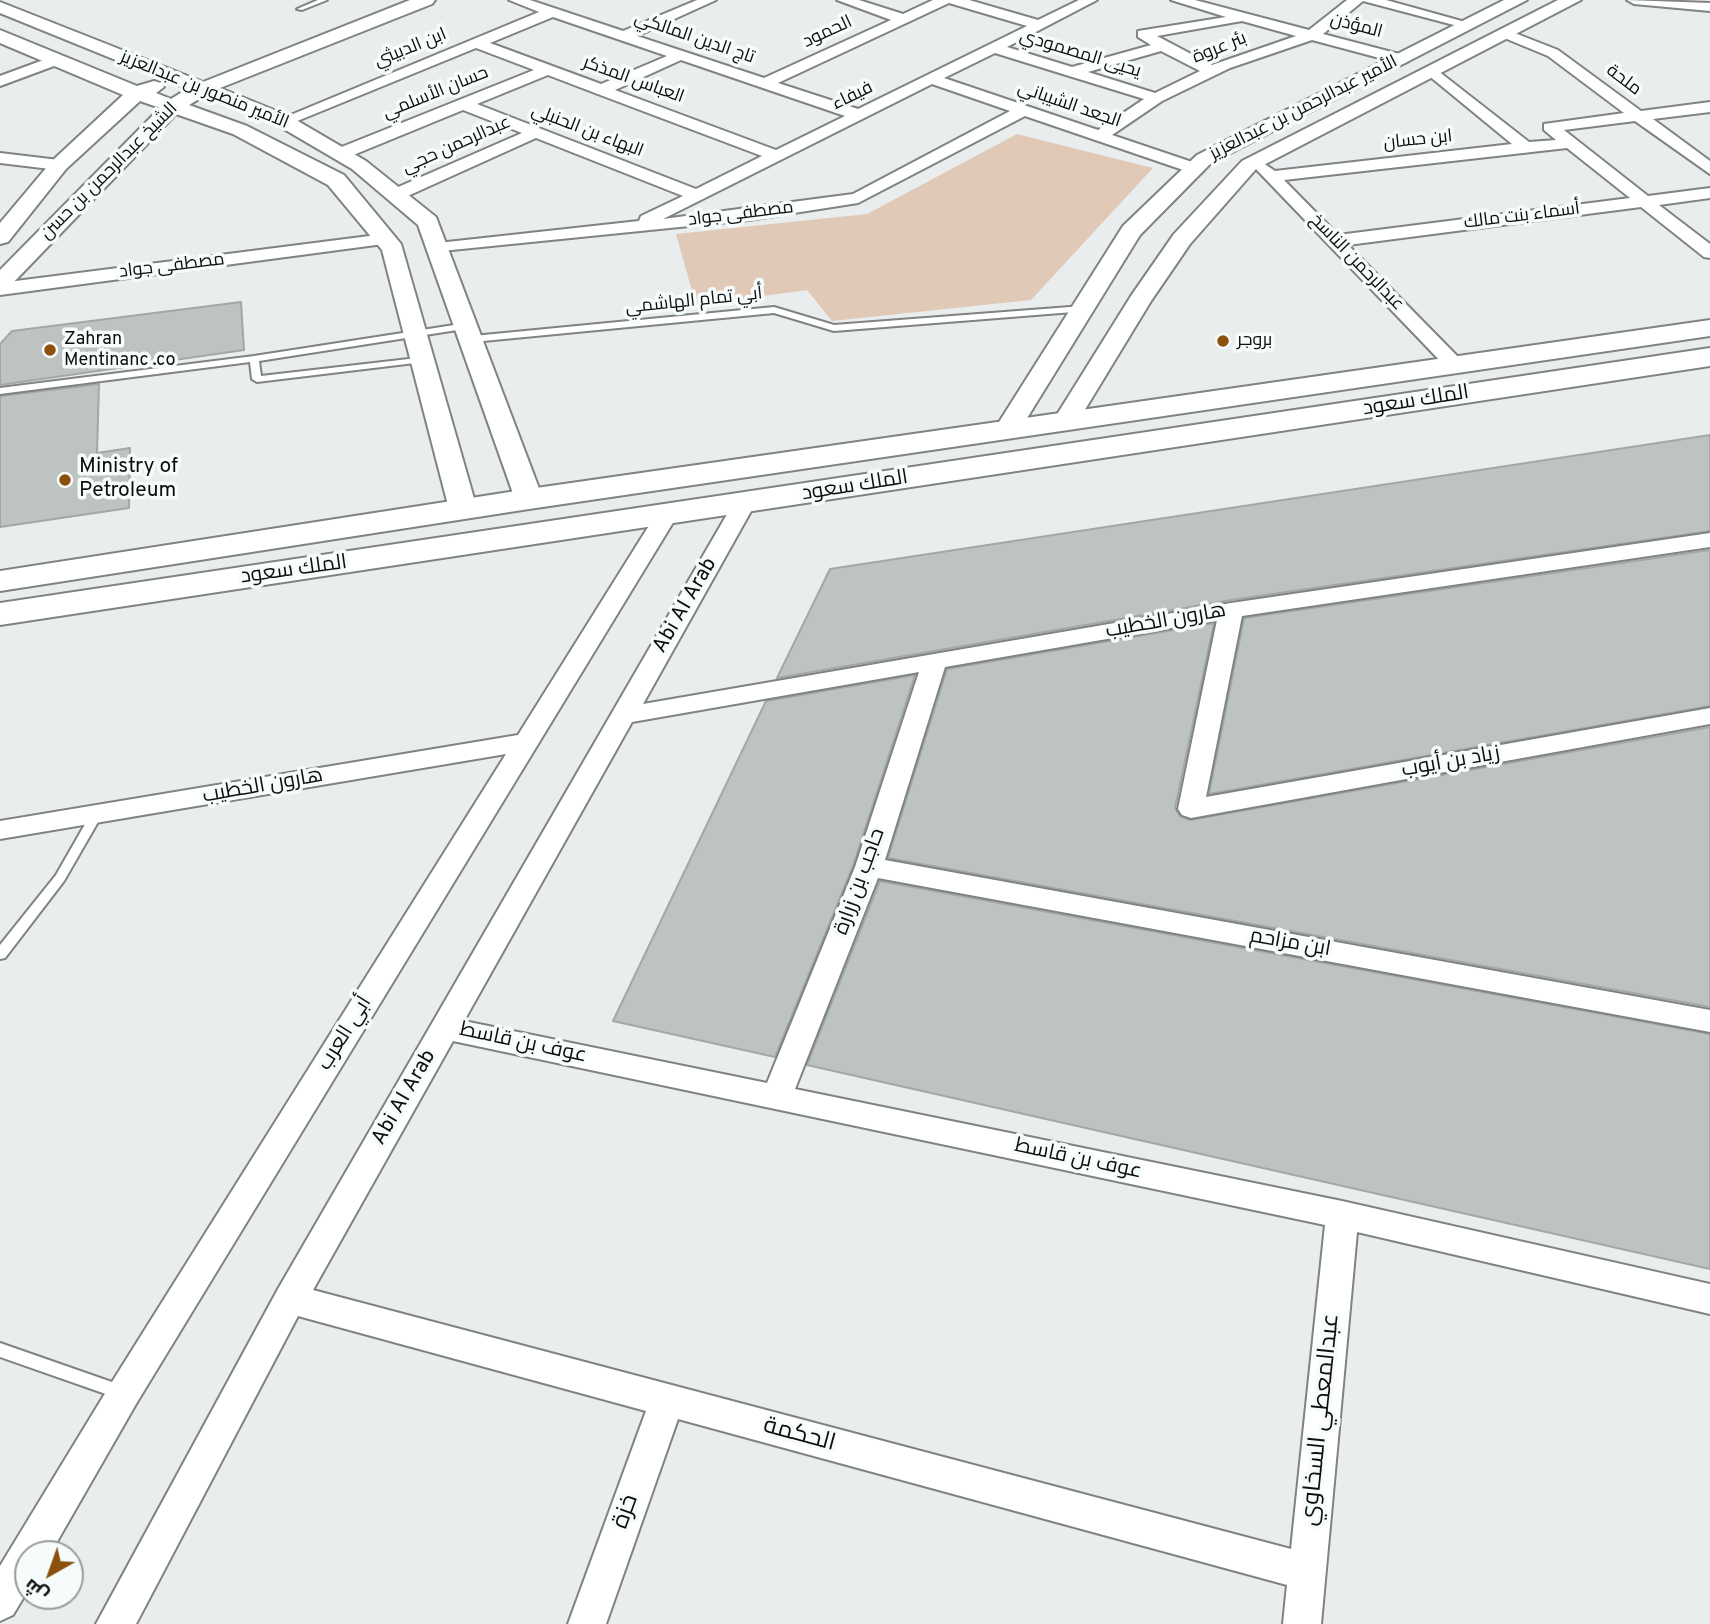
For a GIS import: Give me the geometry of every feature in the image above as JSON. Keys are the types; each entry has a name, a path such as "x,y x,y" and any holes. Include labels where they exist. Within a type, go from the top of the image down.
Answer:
{"main road":[{"name":"الملك سعود","path":"0,581 529,499 1710,328"},
{"name":"الملك سعود","path":"0,614 1710,357"}],"street":[{"name":"الشيخ عبدالرحمن بن حسن","path":"0,237 59,165 138,93 382,0"},
{"name":"الشيخ عبدالرحمن بن حسن","path":"0,283 172,107 200,90 426,0"},
{"name":"تاج الدين المالكي","path":"516,0 859,115"},
{"path":"624,36 709,0"},
{"path":"844,0 904,19"},
{"name":"الحمود","path":"765,83 944,0"},
{"path":"953,0 1040,25"},
{"name":"فيفاء","path":"632,228 1090,0"},
{"name":"المؤذن","path":"1178,0 1402,59"},
{"name":"بئر عروة","path":"1099,137 1156,98 1212,71 1312,35 1356,0"},
{"path":"1369,0 1469,25"},
{"name":"الأمير عبدالرحمن بن عبدالعزيز","path":"1007,430 1131,231 1204,159 1518,0"},
{"name":"الأمير عبدالرحمن بن عبدالعزيز","path":"1066,421 1139,301 1182,239 1249,165 1264,169 1355,111 1572,0"},
{"path":"1634,0 1710,7"},
{"name":"الأمير منصور بن عبدالعزيز","path":"0,7 200,90 284,121 359,164 428,222 529,499"},
{"name":"ابن الدبيثي","path":"284,121 553,12"},
{"path":"1212,71 1143,34 1248,18"},
{"name":"ملحة","path":"1507,34 1553,53 1710,169"},
{"name":"الأمير منصور بن عبدالعزيز","path":"0,36 172,107 240,130 336,180 393,248 463,509"},
{"name":"العباس المذكر","path":"476,43 778,156"},
{"path":"1072,72 1163,46"},
{"name":"يحيى المصمودي","path":"994,48 1156,98"},
{"path":"601,90 681,55"},
{"path":"0,81 57,60"},
{"name":"حسان الأسلمي","path":"340,154 547,70"},
{"path":"1433,72 1526,148"},
{"name":"الجعد الشيباني","path":"931,79 1195,169"},
{"path":"1323,100 1355,111"},
{"name":"البهاء بن الحنبلي","path":"462,104 697,195"},
{"path":"1710,107 1550,127 1710,253"},
{"name":"مصطفى جواد","path":"438,248 749,215 858,198 1023,111"},
{"name":"عبدالرحمن حجي","path":"395,195 535,132"},
{"name":"ابن حسان","path":"1264,169 1569,143"},
{"path":"0,158 59,165"},
{"name":"عبدالرحمن الناسخ","path":"1264,169 1455,365"},
{"name":"أسماء بنت مالك","path":"1335,241 1710,193"},
{"name":"مصطفى جواد","path":"0,289 385,239"},
{"path":"1048,367 1055,376 1064,379 1086,379 1095,374"},
{"name":"Abi Al Arab","path":"115,1624 290,1299 744,504"},
{"name":"أبي العرب","path":"36,1540 124,1393 666,516"},
{"name":"هارون الخطيب","path":"624,715 1231,610 1710,540"},
{"name":"زياد بن أيوب","path":"1231,610 1191,809 1710,716"},
{"name":"حاجب بن زرارة","path":"777,1097 869,867 934,663"},
{"name":"هارون الخطيب","path":"0,830 526,742"},
{"name":"ابن مزاحم","path":"869,867 1710,1021"},
{"name":"عوف بن قاسط","path":"445,1028 1342,1215 1710,1299"},
{"name":"عبدالمعطي السخاوي","path":"1302,1624 1342,1215"},
{"name":"الحكمة","path":"290,1299 1307,1572"},
{"name":"خزة","path":"587,1624 667,1401"},
{"name":"أبي العرب","path":"0,1602 14,1578"}],"lane":[{"path":"300,9 324,0"},
{"name":"أبي تمام الهاشمي","path":"470,333 774,310 834,328 1083,309"},
{"path":"0,391 254,359 416,334 470,333"},
{"path":"254,359 257,379 423,359"},
{"path":"0,954 60,878 96,815"},
{"path":"0,1350 124,1393"}],"shaded area":[{"path":"1017,134 1153,168 1031,300 832,321 807,290 696,305 676,234 867,214"}],"building":[{"path":"241,302 244,350 0,385 0,344 12,331"},
{"name":"Ministry of Petroleum","path":"99,384 97,453 130,448 129,508 0,527 0,396"},
{"path":"1710,435 1710,531 1231,600 777,678 830,569"},
{"path":"1710,550 1710,706 1209,794 1244,618"},
{"path":"1214,623 1175,808 1180,816 1190,820 1710,727 1710,1007 888,858 947,669"},
{"path":"915,675 853,866 775,1057 613,1021 766,701"},
{"path":"880,881 1710,1034 1710,1269 807,1065"}],"place":[{"name":"بروجر","path":"1223,341"},
{"name":"Zahran Mentinanc .co","path":"50,350"},
{"name":"Ministry of Petroleum","path":"65,480"}]}
